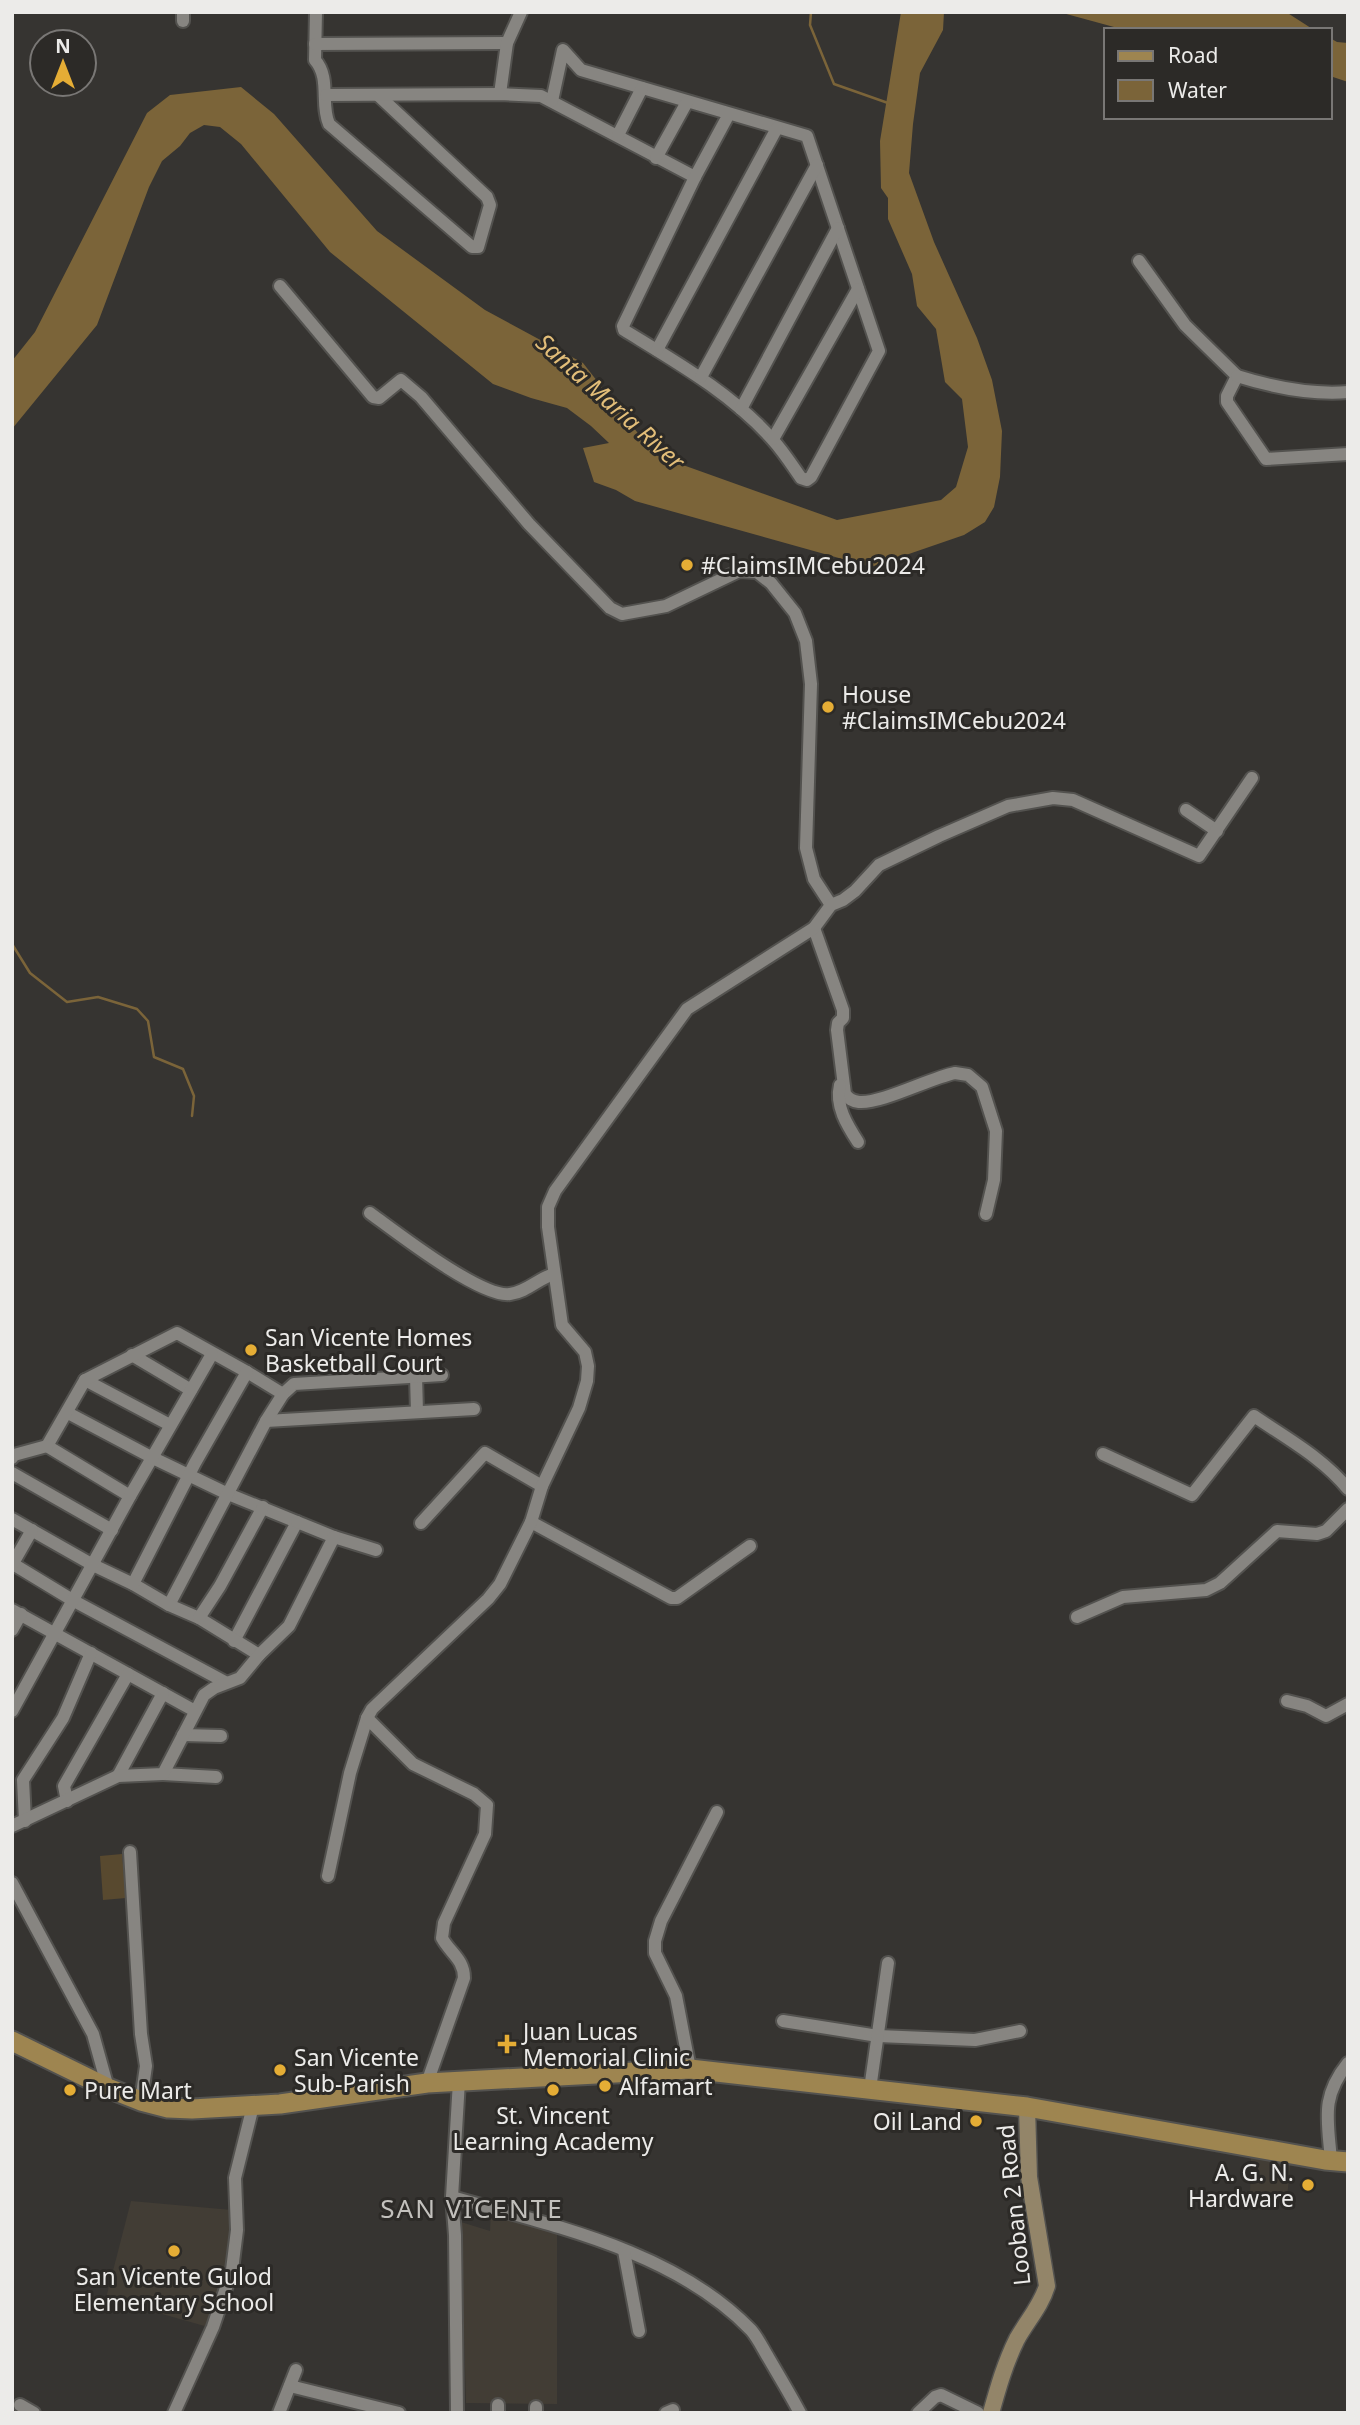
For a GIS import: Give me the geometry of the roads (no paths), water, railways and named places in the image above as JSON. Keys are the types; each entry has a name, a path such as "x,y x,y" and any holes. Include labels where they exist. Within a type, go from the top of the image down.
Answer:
{"main road":[{"path":"12,2041 108,2088 168,2108 253,2106 427,2083 690,2069 1027,2107 1339,2161"}],"street":[{"path":"316,12 315,60 320,66 329,124 472,247 478,247 490,205 487,197 378,94"},
{"path":"500,94 507,43 521,12"},
{"path":"315,44 507,43"},
{"path":"552,101 564,50 581,70 807,136 879,351 807,480 801,478 773,439 741,409 701,377 624,330 624,322 729,114"},
{"path":"618,135 642,88"},
{"path":"326,94 541,96 695,177"},
{"path":"656,158 687,102"},
{"path":"657,350 777,128"},
{"path":"701,377 817,165"},
{"path":"741,409 838,228"},
{"path":"1139,261 1185,325 1237,376 1312,392 1348,392"},
{"path":"279,286 373,397 379,398 401,380 421,397 529,524 610,608 622,614 666,606 740,571 757,572 771,583 795,613 806,641 811,684 806,848 814,879 831,905"},
{"path":"773,439 858,289"},
{"path":"1237,376 1227,402 1266,459 1348,454"},
{"path":"328,1876 350,1773 367,1718 372,1709 488,1599 500,1584 531,1522 542,1486 579,1408 587,1381 588,1366 584,1352 562,1325 548,1227 548,1208 555,1191 687,1009 814,928 831,905 856,891 879,865 939,835 1008,806 1053,798 1073,800 1199,856 1252,778"},
{"path":"1186,810 1216,831"},
{"path":"814,928 843,1010 837,1030 845,1094 853,1101 859,1102 877,1099 955,1073 968,1076 982,1087 996,1131 993,1180 986,1214"},
{"path":"843,1078 839,1086 839,1103 845,1121 858,1142"},
{"path":"370,1213 439,1262 495,1293 516,1293 554,1274"},
{"path":"12,1458 14,1455 47,1446 85,1380 177,1333 283,1394"},
{"path":"12,1711 130,1496 212,1354"},
{"path":"132,1355 191,1390"},
{"path":"132,1584 247,1371"},
{"path":"169,1605 266,1421 283,1394 294,1384 442,1375"},
{"path":"415,1377 417,1412"},
{"path":"85,1380 170,1425"},
{"path":"266,1421 474,1409"},
{"path":"68,1413 228,1494 334,1537 376,1550"},
{"path":"1103,1454 1192,1495 1254,1416 1304,1450 1339,1478 1348,1489"},
{"path":"47,1446 130,1496"},
{"path":"421,1523 485,1454 542,1486"},
{"path":"12,1473 112,1530"},
{"path":"199,1618 220,1586 263,1507"},
{"path":"1077,1617 1123,1597 1206,1590 1220,1583 1277,1531 1317,1534 1326,1531 1348,1509"},
{"path":"12,1519 93,1565 199,1618 259,1654"},
{"path":"234,1641 297,1522"},
{"path":"531,1522 671,1598 677,1598 750,1546"},
{"path":"32,1530 13,1564 74,1601 225,1682"},
{"path":"163,1774 204,1696 225,1682 240,1678 259,1654 289,1626 334,1537"},
{"path":"12,1630 17,1612 195,1711"},
{"path":"91,1653 62,1717 23,1780 19,1823 118,1776 163,1774 216,1777"},
{"path":"67,1801 64,1786 128,1674"},
{"path":"118,1776 163,1693"},
{"path":"1287,1701 1307,1706 1326,1716 1348,1704"},
{"path":"367,1718 413,1764 474,1794 487,1805 485,1834 444,1923 442,1938 446,1946 460,1959 464,1978 427,2083"},
{"path":"183,1735 220,1736"},
{"path":"690,2069 677,1996 655,1953 655,1941 662,1921 717,1812"},
{"path":"130,1852 141,2034 146,2066 141,2101"},
{"path":"12,1883 93,2034 108,2088"},
{"path":"870,2089 888,1963"},
{"path":"783,2021 878,2036 975,2040 1020,2031"},
{"path":"1339,2161 1326,2106 1331,2089 1348,2063"},
{"path":"457,2413 452,2197 459,2081"},
{"path":"174,2413 213,2327 232,2270 237,2230 235,2178 253,2106"},
{"name":"Looban 2 Road","path":"991,2413 1002,2374 1017,2340 1048,2286 1029,2177 1027,2107"},
{"path":"452,2197 564,2229 649,2260 689,2280 721,2303 753,2332 800,2413"},
{"path":"624,2251 639,2331"},
{"path":"279,2413 296,2370"},
{"path":"290,2386 399,2413"},
{"path":"918,2413 935,2397 941,2395 978,2413"},
{"path":"20,2404 34,2413"}],"water":[{"name":"Santa Maria River","path":"901,12 944,12 943,30 920,73 909,173 934,242 977,338 992,380 1002,431 1000,477 994,507 985,522 964,535 871,567 635,501 594,482 583,448 609,443 591,426 567,408 493,384 330,252 241,144 220,127 204,125 190,133 180,146 162,161 149,187 97,325 12,429 12,361 35,332 147,113 170,95 241,87 274,114 377,231 485,310 583,363 655,455 837,520 941,500 956,487 968,447 962,399 945,382 936,329 917,306 912,274 888,219 888,198 881,188 880,141"},
{"path":"1059,12 1286,12 1311,28 1118,28"},
{"path":"1332,39 1348,43 1348,82 1332,77"}],"waterway":[{"path":"811,12 810,25 834,84 888,103"},
{"path":"12,944 30,973 67,1002 98,997 137,1009 148,1021 154,1057 183,1069 194,1096 192,1116"}],"place":[{"name":"#ClaimsIMCebu2024","path":"687,565"},
{"name":"House #ClaimsIMCebu2024","path":"828,707"},
{"name":"San Vicente Homes Basketball Court","path":"251,1350"},
{"name":"Juan Lucas Memorial Clinic","path":"507,2044"},
{"name":"San Vicente Sub-Parish","path":"280,2070"},
{"name":"Alfamart","path":"605,2086"},
{"name":"Pure Mart","path":"70,2090"},
{"name":"St. Vincent Learning Academy","path":"553,2090"},
{"name":"Oil Land","path":"976,2121"},
{"name":"A. G. N. Hardware","path":"1308,2185"},
{"name":"San Vicente Gulod Elementary School","path":"174,2251"}],"district":[{"name":"SAN VICENTE","path":"472,2208"}]}
